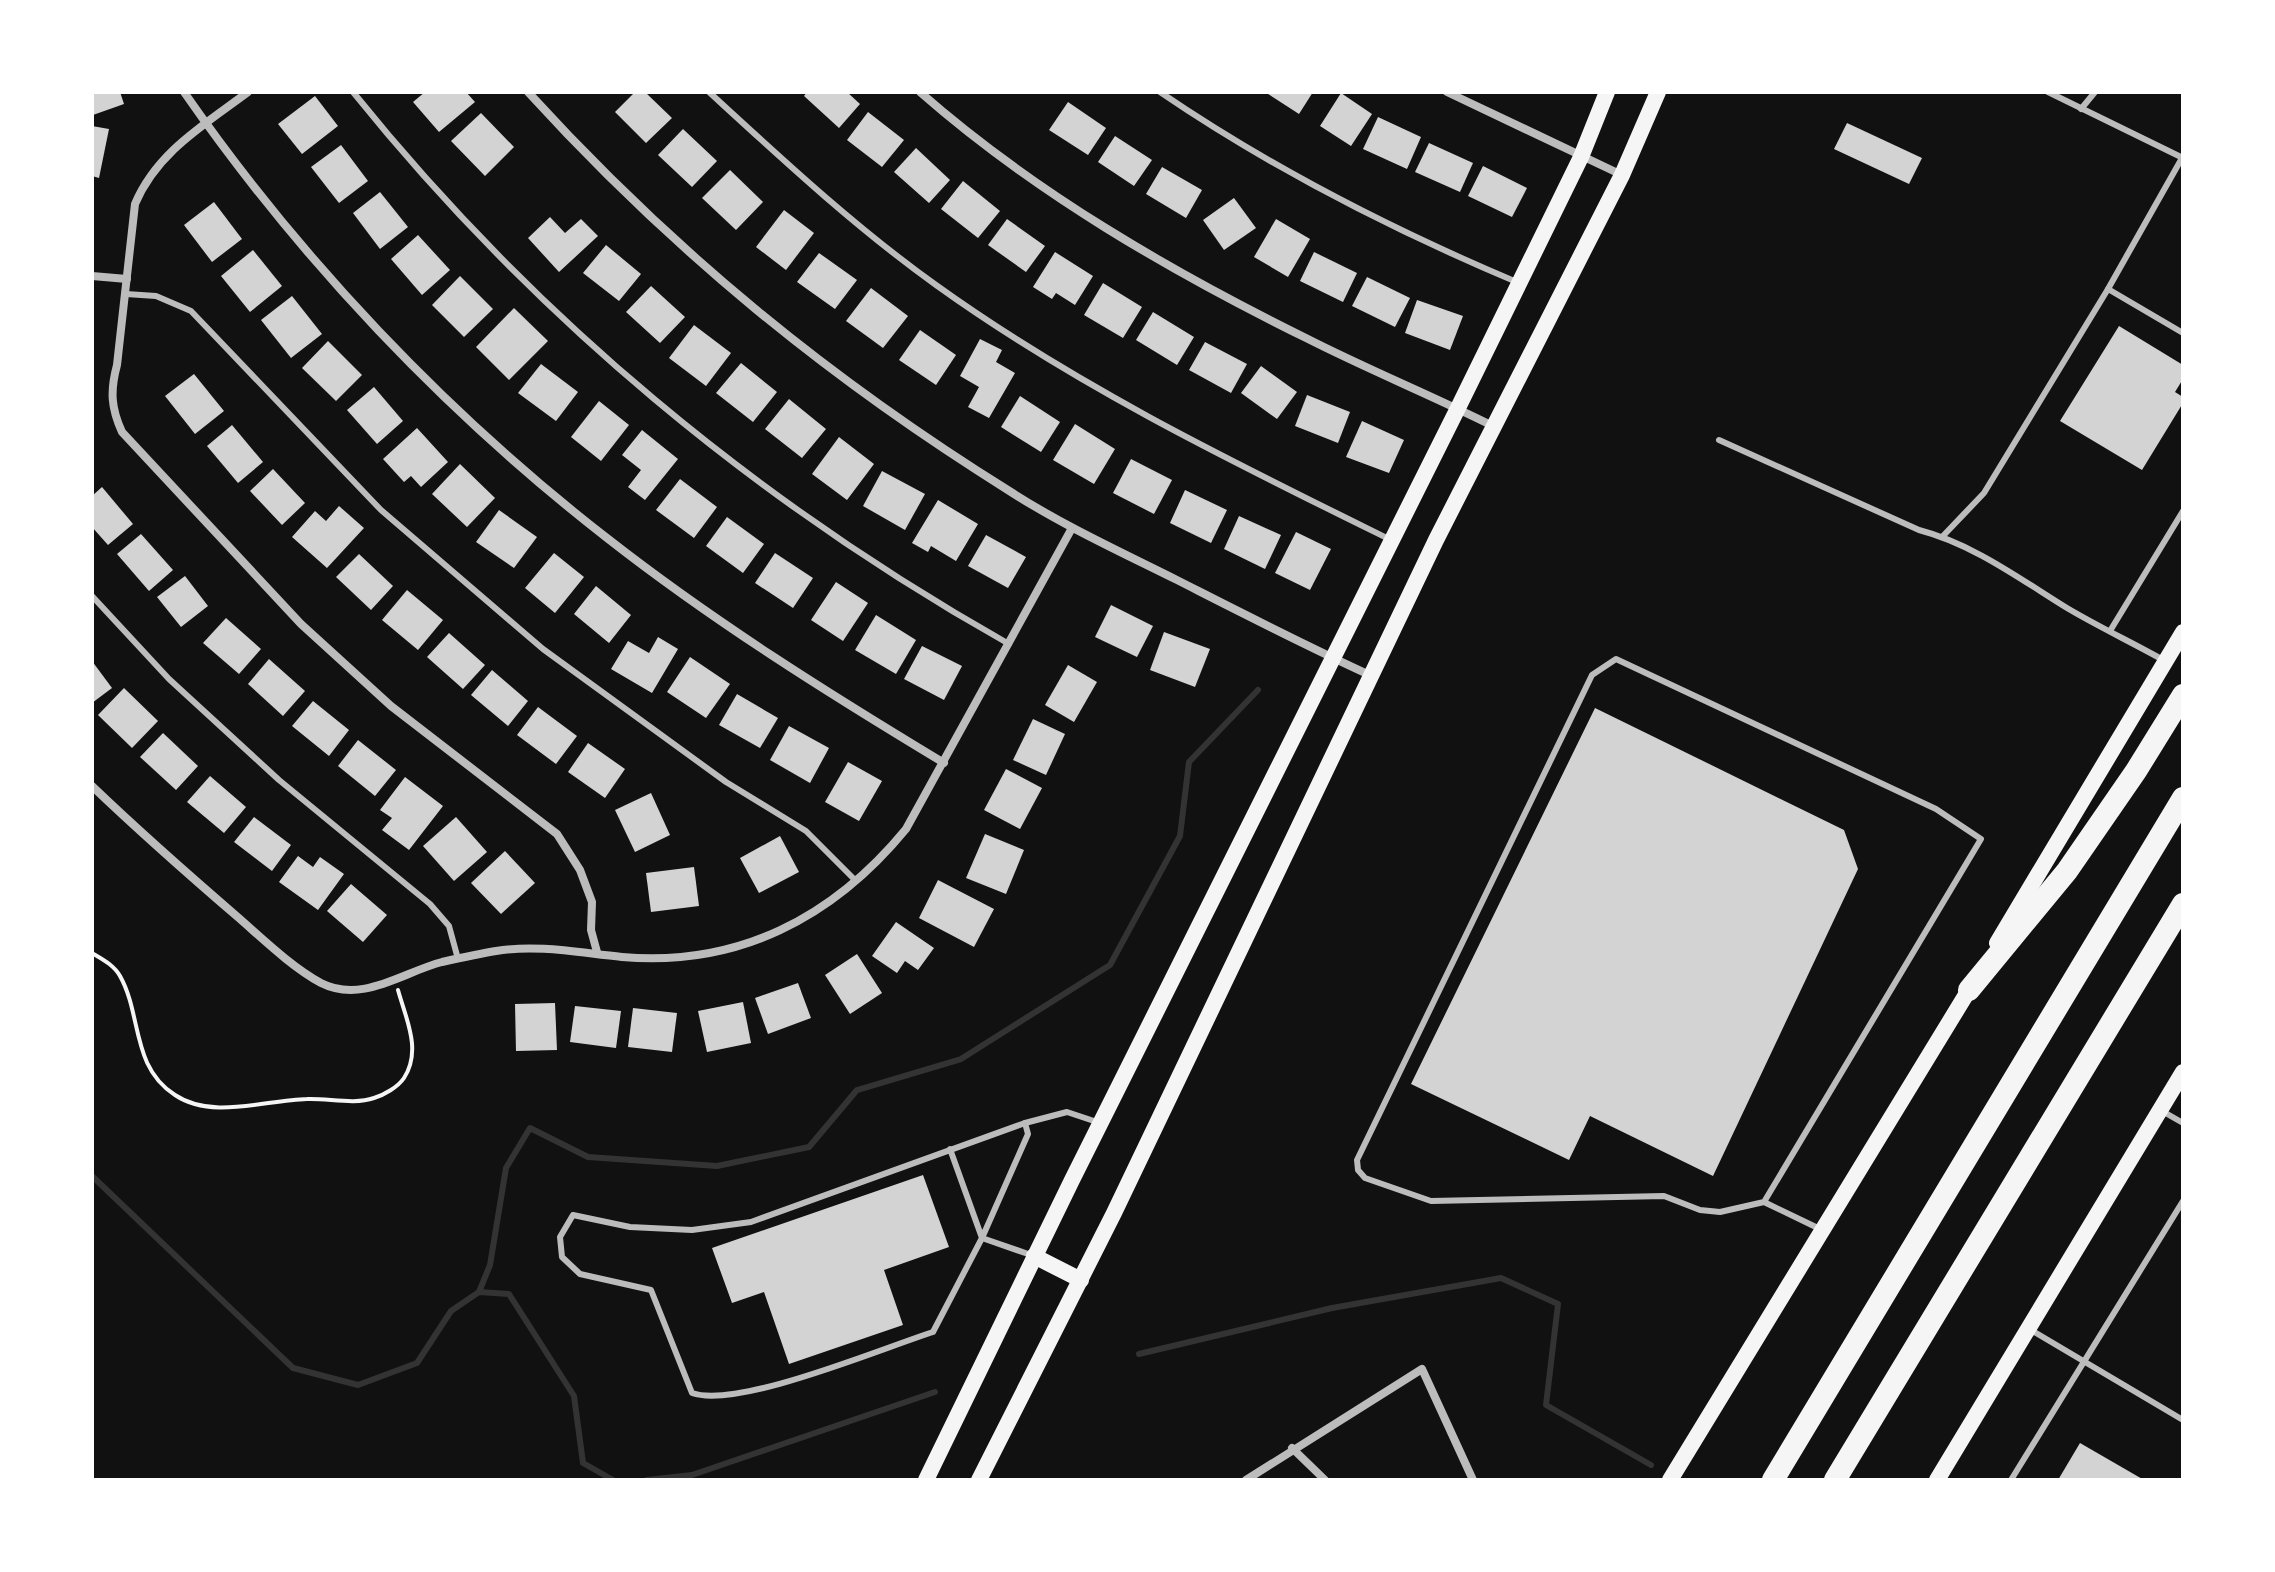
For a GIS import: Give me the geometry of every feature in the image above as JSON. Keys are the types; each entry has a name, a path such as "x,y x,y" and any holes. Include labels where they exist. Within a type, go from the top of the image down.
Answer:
{"highway":[{"path":"1969,990 2067,871 2136,771 2183,695"},
{"path":"1773,1480 2183,798"},
{"path":"1835,1480 2183,904"}],"main road":[{"path":"926,1480 1034,1256 1458,408 1581,157 1607,92"},
{"path":"979,1480 1081,1280 1373,677 1436,540 1622,175 1658,92"},
{"path":"1670,1480 2183,632"},
{"path":"1937,1480 2183,1072"},
{"path":"1034,1256 1081,1280"}],"street":[{"path":"184,92 306,249 408,361 519,465 607,538 708,612 836,698 944,763"},
{"path":"248,92 167,152 145,180 135,204 126,294 111,387 113,411 122,432 301,624 391,706 557,834 580,870 592,902 591,930 597,952"},
{"path":"528,92 677,244 763,319 884,410 1072,528 1373,677"},
{"path":"920,92 1043,187 1153,257 1308,339 1496,427"},
{"path":"1447,92 1622,175"},
{"path":"92,276 127,279"},
{"path":"92,786 265,940 321,982 349,990 458,959 499,951 548,948 622,957 701,957 737,949 783,930 856,881 880,861 906,829 1072,528"},
{"path":"1246,1480 1292,1448 1422,1369 1473,1480"},
{"path":"1292,1448 1325,1480"}],"lane":[{"path":"353,92 472,227 552,310 708,445 816,526 900,581 1009,644"},
{"path":"709,92 834,206 934,284 1020,342 1137,413 1391,540"},
{"path":"1160,92 1255,155 1328,194 1519,283"},
{"path":"1943,536 1984,493 2108,289 2183,158 2048,92"},
{"path":"2081,109 2095,92"},
{"path":"2108,289 2183,333"},
{"path":"126,294 156,296 191,311 381,510 543,649 726,782 806,831 856,881"},
{"path":"1719,440 1919,530 1943,536 2165,661"},
{"path":"2110,631 2183,511"},
{"path":"92,596 169,679 268,770 430,904 449,926 458,959"},
{"path":"1764,1202 1981,839 1936,809 1616,659 1592,675 1357,1160 1358,1170 1365,1178 1431,1201 1664,1196 1700,1210 1720,1212 1764,1202 1823,1230"},
{"path":"2160,1110 2183,1123"},
{"path":"1025,1123 1028,1134 982,1238 933,1332 743,1395 708,1398 692,1393 651,1290 580,1274 562,1257 560,1237 573,1215 630,1227 692,1230 751,1222 1025,1123 1067,1112 1101,1123"},
{"path":"950,1149 982,1238"},
{"path":"2011,1480 2183,1201"},
{"path":"982,1238 1034,1256"},
{"path":"2028,1329 2183,1420"}],"path":[{"path":"92,953 120,976 143,1059 158,1081 175,1096 199,1105 224,1107 306,1098 372,1099 395,1086 403,1080 412,1060 413,1042 395,979"}],"building":[{"path":"92,92 120,92 124,104 93,115"},
{"path":"425,92 466,92 475,102 439,132 413,102"},
{"path":"635,92 645,92 672,118 646,143 615,112"},
{"path":"807,92 847,92 860,104 839,128 804,96"},
{"path":"1265,92 1313,92 1299,114"},
{"path":"1341,93 1372,114 1351,146 1320,126"},
{"path":"315,96 338,126 302,154 278,124"},
{"path":"1068,102 1106,128 1088,155 1049,130"},
{"path":"868,112 904,140 882,167 847,140"},
{"path":"481,113 514,147 485,176 451,141"},
{"path":"1378,117 1421,137 1407,169 1363,149"},
{"path":"1847,123 1922,158 1909,184 1834,149"},
{"path":"92,126 109,129 99,178 92,176"},
{"path":"683,129 717,161 692,187 658,155"},
{"path":"1115,136 1152,160 1134,186 1098,162"},
{"path":"1429,143 1473,163 1460,192 1415,172"},
{"path":"341,145 368,181 339,203 311,167"},
{"path":"916,148 950,180 929,203 894,172"},
{"path":"1483,166 1527,188 1512,217 1468,196"},
{"path":"1162,167 1202,190 1186,218 1146,194"},
{"path":"730,170 763,202 736,230 702,198"},
{"path":"963,181 1000,211 978,238 941,209"},
{"path":"380,192 408,227 380,249 353,213"},
{"path":"1234,198 1256,228 1224,250 1203,220"},
{"path":"214,202 242,239 212,262 184,225"},
{"path":"784,210 814,233 786,270 756,247"},
{"path":"550,217 565,233 581,219 598,236 559,272 528,238"},
{"path":"1007,219 1045,246 1026,272 988,245"},
{"path":"1276,219 1310,239 1288,277 1254,257"},
{"path":"418,235 450,270 422,295 391,259"},
{"path":"606,245 641,274 619,301 583,273"},
{"path":"253,250 282,286 250,312 221,276"},
{"path":"1055,252 1093,276 1075,305 1056,293 1052,299 1033,287"},
{"path":"1314,252 1357,273 1343,302 1300,281"},
{"path":"819,253 857,280 835,309 797,282"},
{"path":"460,276 493,309 464,337 432,305"},
{"path":"1367,277 1410,298 1395,327 1352,306"},
{"path":"1103,283 1142,307 1123,338 1084,315"},
{"path":"651,286 685,317 660,343 626,312"},
{"path":"871,288 908,316 883,348 846,321"},
{"path":"292,296 322,334 291,358 261,320"},
{"path":"1417,300 1463,316 1450,350 1405,333"},
{"path":"514,308 548,341 509,380 476,347"},
{"path":"1153,312 1194,337 1177,365 1136,340"},
{"path":"694,325 731,353 706,386 669,358"},
{"path":"2119,326 2183,365 2183,379 2175,392 2183,397 2183,403 2142,470 2060,421"},
{"path":"920,330 956,355 936,385 899,360"},
{"path":"980,339 1002,350 996,362 1015,373 989,418 968,407 979,387 960,376"},
{"path":"328,341 362,375 336,401 302,368"},
{"path":"1205,342 1247,364 1231,393 1189,370"},
{"path":"741,363 777,392 753,422 716,393"},
{"path":"541,364 578,392 556,421 518,393"},
{"path":"1261,366 1297,392 1277,419 1241,393"},
{"path":"194,374 224,411 195,434 165,396"},
{"path":"374,387 403,421 377,444 347,410"},
{"path":"1307,395 1350,412 1338,443 1295,426"},
{"path":"1020,396 1060,422 1041,452 1001,427"},
{"path":"789,399 826,429 802,458 765,429"},
{"path":"599,401 629,425 601,461 571,437"},
{"path":"1362,421 1404,440 1389,473 1346,457"},
{"path":"1075,424 1115,449 1094,484 1053,460"},
{"path":"232,425 263,462 238,483 207,446"},
{"path":"417,428 448,462 421,487 411,476 404,482 383,459"},
{"path":"642,430 678,459 645,500 628,487 641,470 622,455"},
{"path":"839,437 874,464 847,500 812,474"},
{"path":"1131,459 1172,480 1154,514 1113,493"},
{"path":"460,464 495,498 467,527 432,494"},
{"path":"273,469 305,503 282,525 250,491"},
{"path":"882,471 925,494 905,530 863,506"},
{"path":"680,479 717,507 694,538 656,510"},
{"path":"102,487 133,524 108,545 92,527 92,496"},
{"path":"1185,490 1227,510 1211,543 1170,523"},
{"path":"938,500 978,524 956,561 931,546 928,552 912,543"},
{"path":"339,506 364,528 327,568 292,537 315,511 326,521"},
{"path":"499,510 537,537 514,568 476,542"},
{"path":"1239,516 1281,535 1265,569 1224,549"},
{"path":"727,517 764,544 743,573 706,546"},
{"path":"1296,532 1331,549 1310,590 1275,573"},
{"path":"141,534 173,570 149,591 117,554"},
{"path":"986,535 1026,557 1008,588 968,566"},
{"path":"554,553 584,577 555,613 525,588"},
{"path":"775,553 813,578 793,608 755,583"},
{"path":"359,554 393,586 371,610 336,577"},
{"path":"185,576 208,606 181,627 157,597"},
{"path":"836,582 868,603 843,641 811,620"},
{"path":"596,586 631,615 609,643 574,614"},
{"path":"407,590 443,620 418,650 382,620"},
{"path":"1111,605 1153,626 1137,657 1095,637"},
{"path":"876,615 916,640 896,674 855,650"},
{"path":"226,618 261,649 239,674 203,643"},
{"path":"1164,632 1210,649 1195,687 1150,670"},
{"path":"449,633 485,665 463,689 427,657"},
{"path":"658,637 678,649 652,693 611,669 628,641 649,653"},
{"path":"922,646 962,666 944,700 904,679"},
{"path":"690,657 730,684 706,718 667,692"},
{"path":"269,659 305,691 283,716 248,684"},
{"path":"92,661 112,688 92,703"},
{"path":"1068,665 1097,682 1074,722 1045,705"},
{"path":"492,670 528,701 508,726 471,695"},
{"path":"124,688 158,721 132,748 98,715"},
{"path":"737,694 778,718 760,748 719,725"},
{"path":"313,701 349,730 329,756 292,726"},
{"path":"538,707 577,736 556,764 517,735"},
{"path":"1595,708 1844,830 1858,869 1713,1176 1590,1116 1569,1160 1411,1084"},
{"path":"1033,719 1065,734 1046,775 1013,760"},
{"path":"789,726 829,748 810,783 770,760"},
{"path":"163,733 198,766 176,790 140,757"},
{"path":"358,740 396,770 375,796 338,766"},
{"path":"588,743 625,769 605,798 568,772"},
{"path":"848,762 882,781 859,821 825,802"},
{"path":"1006,769 1042,788 1020,829 984,810"},
{"path":"210,776 246,807 224,833 187,802"},
{"path":"405,777 443,806 409,850 382,830 392,818 380,810"},
{"path":"651,793 670,835 635,852 615,810"},
{"path":"254,817 291,845 272,871 234,842"},
{"path":"456,817 487,852 454,881 423,846"},
{"path":"985,834 1024,850 1006,894 966,878"},
{"path":"780,836 799,872 759,893 740,858"},
{"path":"505,851 535,883 501,914 471,883"},
{"path":"298,856 313,867 320,857 344,874 318,910 279,882"},
{"path":"694,867 699,906 651,912 646,873"},
{"path":"938,880 994,909 974,947 919,918"},
{"path":"351,884 387,915 363,942 327,911"},
{"path":"896,922 934,948 918,970 905,961 897,973 872,956"},
{"path":"857,954 882,993 850,1014 825,975"},
{"path":"798,983 811,1018 768,1034 755,998"},
{"path":"743,1002 751,1043 707,1052 698,1011"},
{"path":"555,1003 557,1050 516,1051 515,1004"},
{"path":"575,1006 621,1011 616,1048 570,1042"},
{"path":"633,1008 677,1013 672,1052 628,1047"},
{"path":"923,1175 949,1247 884,1270 903,1325 789,1364 764,1292 732,1303 712,1248"},
{"path":"2080,1443 2144,1480 2058,1480"}],"waterway":[{"path":"479,1292 490,1265 506,1168 530,1128 588,1157 717,1166 809,1147 857,1090 961,1059 1110,965 1180,836 1189,762 1258,690"},
{"path":"92,1176 293,1368 358,1385 417,1363 451,1311 479,1292 509,1294 574,1396 583,1463 613,1480"},
{"path":"1139,1354 1332,1308 1501,1278 1558,1304 1546,1405 1651,1465"},
{"path":"647,1480 692,1475 935,1392"}]}
